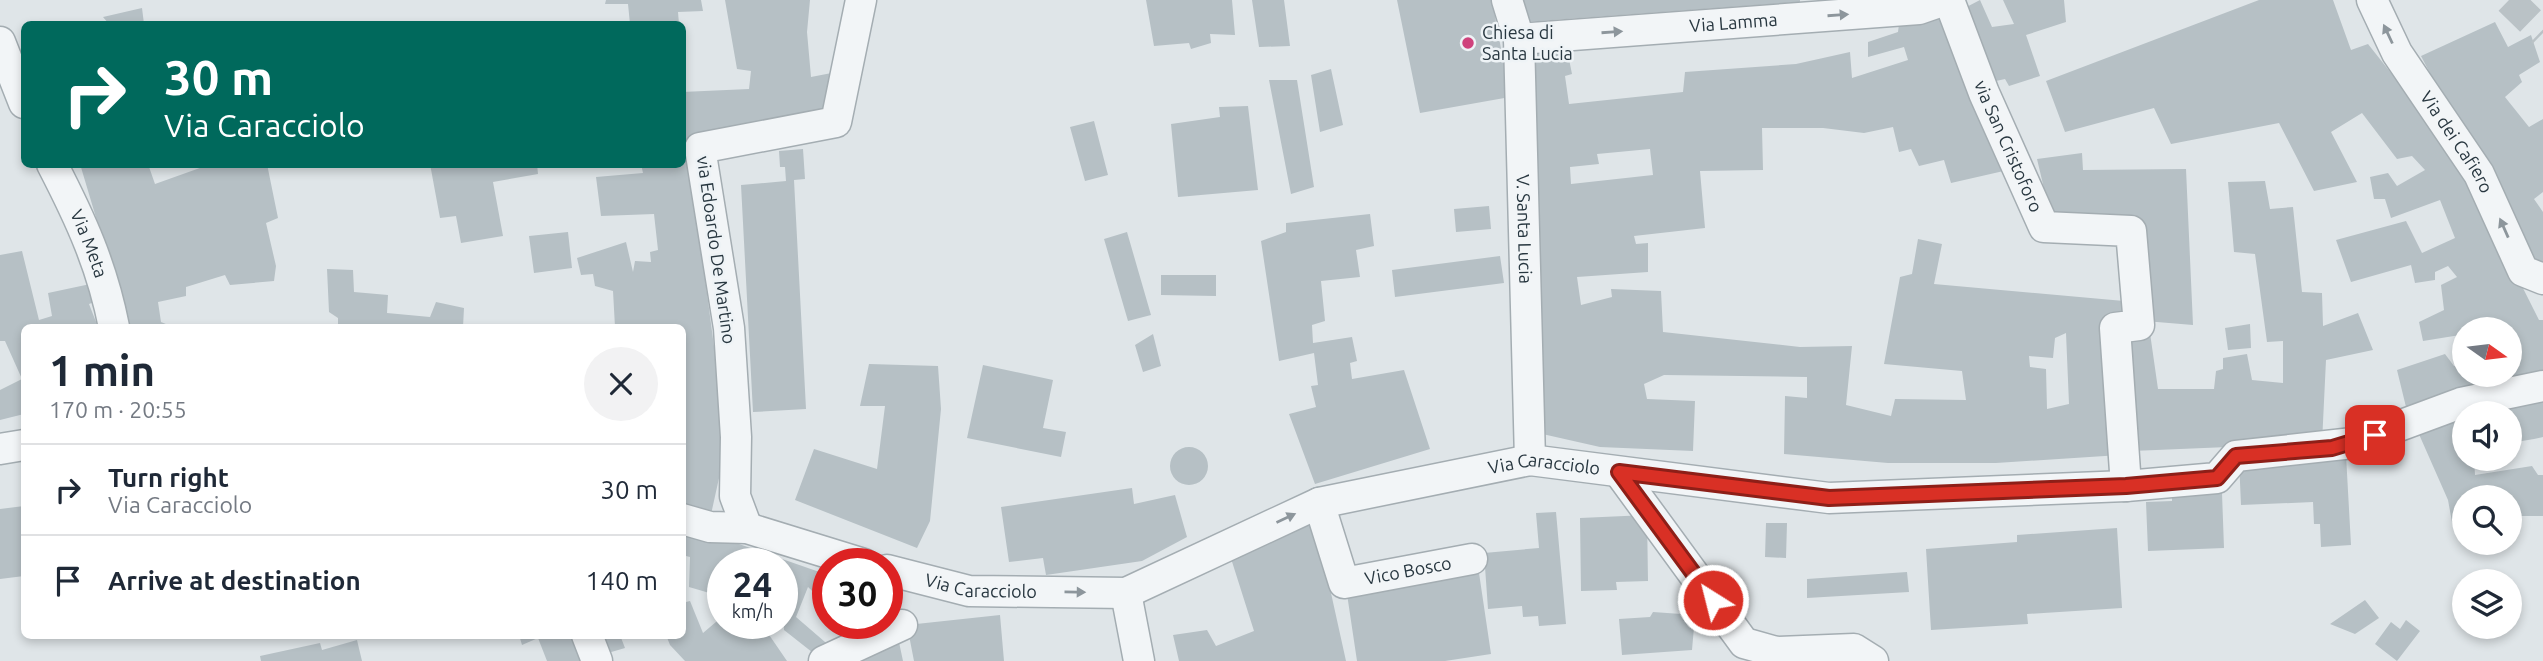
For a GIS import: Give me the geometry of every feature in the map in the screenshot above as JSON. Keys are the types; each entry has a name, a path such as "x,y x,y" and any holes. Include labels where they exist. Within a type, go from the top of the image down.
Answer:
{"street":[{"name":"via Edoardo De Martino","path":"747,528 735,496 736,437 729,328 700,148 836,122 861,0"},
{"name":"V. Santa Lucia","path":"1507,0 1519,39 1530,460"},
{"name":"Via Lamma","path":"1519,39 1919,9 1947,0"},
{"name":"via San Cristoforo","path":"1947,0 1984,93 2044,227 2131,232 2137,277 2139,325 2115,328 2126,486"},
{"name":"Via dei Cafiero","path":"2372,0 2397,53 2479,174 2523,271 2543,279"},
{"path":"0,43 21,96"},
{"name":"Via Meta","path":"54,168 88,234 107,289 113,324"},
{"name":"Via Caracciolo","path":"903,574 968,591 1126,593 1319,503 1530,460 1829,498 2126,486 2217,478 2236,456 2353,443 2461,402 2543,386"},
{"path":"0,449 21,445"},
{"path":"1619,472 1744,643 1776,652 1854,649 1873,661"},
{"name":"Vico Bosco","path":"1319,503 1343,583 1472,559"},
{"path":"686,520 710,527 747,528 812,548"},
{"path":"1126,593 1139,661"},
{"path":"589,639 597,661"},
{"path":"824,661 872,639"}],"building":[{"path":"606,0 701,0 703,11 678,12 679,21 630,21 628,4 605,4"},
{"path":"725,0 810,0 807,32 811,77 847,70 841,117 694,136 705,278 724,423 721,469 710,519 686,512 686,324 615,324 613,291 595,286 593,274 581,275 577,258 626,242 633,272 635,261 651,262 650,252 658,250 654,214 601,216 596,177 643,173 642,168 686,168 686,92 749,89 751,71 737,69"},
{"path":"1146,0 1232,0 1235,35 1210,34 1211,43 1191,49 1189,43 1154,46"},
{"path":"1252,0 1284,0 1290,46 1259,47"},
{"path":"1397,0 1492,0 1510,97 1420,113"},
{"path":"1517,0 1800,0 1800,2 1525,22"},
{"path":"1980,0 1992,27 2014,24 2003,0 2064,0 2066,22 2026,35 2040,76 2009,86 2005,79 1987,83 1955,13"},
{"path":"2259,0 2333,0 2351,50 2368,44 2456,155 2539,320 2543,320 2543,370 2522,374 2522,317 2452,317 2452,336 2423,341 2419,322 2444,310 2441,285 2457,277 2448,266 2435,272 2435,280 2415,283 2411,265 2351,282 2336,240 2406,221 2422,253 2455,238 2440,200 2391,218 2385,199 2374,199 2370,177 2388,173 2397,186 2425,170 2412,156 2397,159 2362,113 2331,132 2357,182 2314,191 2279,123 2171,144 2154,108 2065,132 2046,81"},
{"path":"142,8 144,21 106,21 103,17"},
{"path":"1943,9 2008,170 1951,183 1944,160 1919,166 1911,149 1899,152 1893,127 1864,133 1823,128 1762,128 1763,170 1700,171 1705,228 1634,236 1636,244 1648,243 1648,272 1577,277 1581,305 1612,297 1611,289 1661,291 1663,332 1800,347 1852,346 1846,405 1891,416 1895,399 1966,400 1962,371 1884,364 1900,277 1912,274 1918,239 1942,244 1934,284 2135,302 2134,316 2109,318 2120,455 1996,463 1888,463 1784,454 1785,396 1807,398 1807,377 1664,375 1644,384 1647,399 1695,401 1693,451 1600,447 1538,433 1533,48 1566,44 1572,74 1565,76 1569,104 1683,92 1685,72 1796,64 1850,52 1852,78 1908,60 1904,47 1868,57 1868,42 1898,32 1899,24","holes":["1650,149 1653,175 1571,184 1570,167 1599,164 1597,154","2066,333 2069,404 2047,409 2046,369 2030,367 2029,356 2053,358 2055,338"]},
{"path":"2495,22 2508,47 2531,35 2540,62 2519,75 2522,82 2505,97 2529,127 2543,119 2543,192 2534,199 2543,212 2543,267 2527,261 2421,56"},
{"path":"1331,69 1343,125 1320,132 1311,75"},
{"path":"1269,80 1297,80 1314,187 1291,194"},
{"path":"1248,106 1258,190 1178,197 1171,124 1220,117 1219,107"},
{"path":"1094,121 1108,175 1085,181 1070,127"},
{"path":"803,149 805,179 794,180 806,409 753,412 741,185 786,181 785,167 780,167 779,151"},
{"path":"2082,153 2083,170 2186,169 2193,325 2145,321 2140,222 2051,218 2037,159"},
{"path":"81,168 149,168 155,184 200,168 268,168 278,218 266,223 276,266 274,281 230,285 225,275 186,287 186,296 158,302 161,322 166,324 121,324 103,241"},
{"path":"431,168 537,168 538,174 493,182 503,236 461,243 456,216 440,218"},
{"path":"2265,181 2270,209 2293,207 2302,292 2322,293 2323,326 2358,313 2373,350 2326,360 2322,443 2132,451 2123,336 2150,333 2158,389 2214,389 2216,371 2223,369 2223,358 2247,354 2252,380 2283,383 2283,341 2267,342 2255,254 2234,252 2228,182"},
{"path":"1489,206 1491,229 1456,232 1454,209"},
{"path":"1370,214 1374,246 1356,250 1360,277 1321,281 1325,321 1312,325 1313,343 1352,337 1357,361 1350,363 1352,379 1404,370 1430,449 1315,484 1289,414 1316,407 1311,386 1318,385 1314,353 1279,361 1261,241 1286,232 1286,223"},
{"path":"568,232 572,268 534,273 529,236"},
{"path":"1127,232 1151,315 1128,321 1104,239"},
{"path":"22,251 39,320 52,316 48,293 95,283 100,300 89,304 97,324 21,324 21,377 5,341 0,341 0,255"},
{"path":"1500,256 1504,283 1395,297 1392,270"},
{"path":"327,269 353,270 354,292 388,295 387,313 430,317 436,302 464,308 463,324 338,324 338,318 329,312"},
{"path":"1161,275 1216,275 1216,296 1161,295"},
{"path":"2250,324 2251,348 2228,350 2225,328"},
{"path":"1153,334 1161,366 1143,372 1135,345"},
{"path":"2445,354 2452,363 2452,387 2474,387 2406,407 2397,370"},
{"path":"869,364 938,366 941,409 930,521 917,548 795,500 814,449 877,469 885,406 860,406"},
{"path":"983,365 1053,380 1043,428 1066,432 1061,457 967,438"},
{"path":"21,380 21,415 0,420 0,390"},
{"path":"2543,398 2543,437 2522,441 2522,403"},
{"path":"2452,419 2452,471 2475,471 2475,475 2522,471 2522,468 2532,466 2538,475 2543,475 2543,516 2522,516 2522,485 2452,485 2452,522 2448,500 2418,432"},
{"path":"1189,447 1202,453 1208,466 1202,479 1189,485 1176,479 1170,466 1176,453"},
{"path":"2346,455 2351,545 2321,547 2320,524 2314,524 2313,502 2241,505 2239,460"},
{"path":"1132,488 1134,504 1175,495 1187,537 1142,561 1046,575 1043,558 1009,562 1001,507"},
{"path":"2222,493 2224,548 2148,551 2146,502 2172,501 2172,495"},
{"path":"21,506 21,576 0,579 0,509"},
{"path":"1556,512 1566,624 1539,626 1538,616 1523,617 1522,606 1488,609 1484,553 1539,548 1536,513"},
{"path":"1647,515 1648,581 1616,582 1617,590 1581,591 1580,518"},
{"path":"1314,516 1346,661 1179,661 1173,635 1207,630 1216,646 1254,631 1228,549"},
{"path":"1766,523 1787,523 1786,558 1765,557"},
{"path":"686,525 751,548 707,548 707,592 689,587 690,557 686,556"},
{"path":"2117,528 2122,608 2027,614 2028,624 1931,630 1926,549 2017,542 2017,535"},
{"path":"798,565 812,569 812,591 808,587 798,612"},
{"path":"1907,572 1909,592 1807,598 1807,579"},
{"path":"1479,573 1491,654 1445,661 1357,661 1347,594"},
{"path":"2365,600 2379,618 2355,634 2330,624"},
{"path":"690,601 703,633 707,630 707,639 772,639 787,661 685,661 668,639 686,639 686,602"},
{"path":"1653,612 1695,615 1692,650 1622,655 1619,619 1650,617"},
{"path":"1000,615 1004,661 914,661 907,625"},
{"path":"798,619 812,631 812,639 822,639 832,648 817,656 795,639 798,639"},
{"path":"2406,620 2420,631 2397,661 2375,644 2391,622 2400,629"},
{"path":"520,639 536,639 522,645"},
{"path":"538,639 581,639 589,661 547,661"},
{"path":"595,639 622,639 625,648 601,655"},
{"path":"876,639 898,639 903,661 836,661"},
{"path":"357,640 362,661 261,661 260,656 320,643 322,650"}],"tunnel":[{"path":"2509,0 2543,33"}],"place":[{"name":"Chiesa di Santa Lucia","path":"1468,43"}],"route":[{"path":"1713,600 1619,472 1829,498 2126,486 2217,478 2236,456 2332,448 2375,435"}]}
